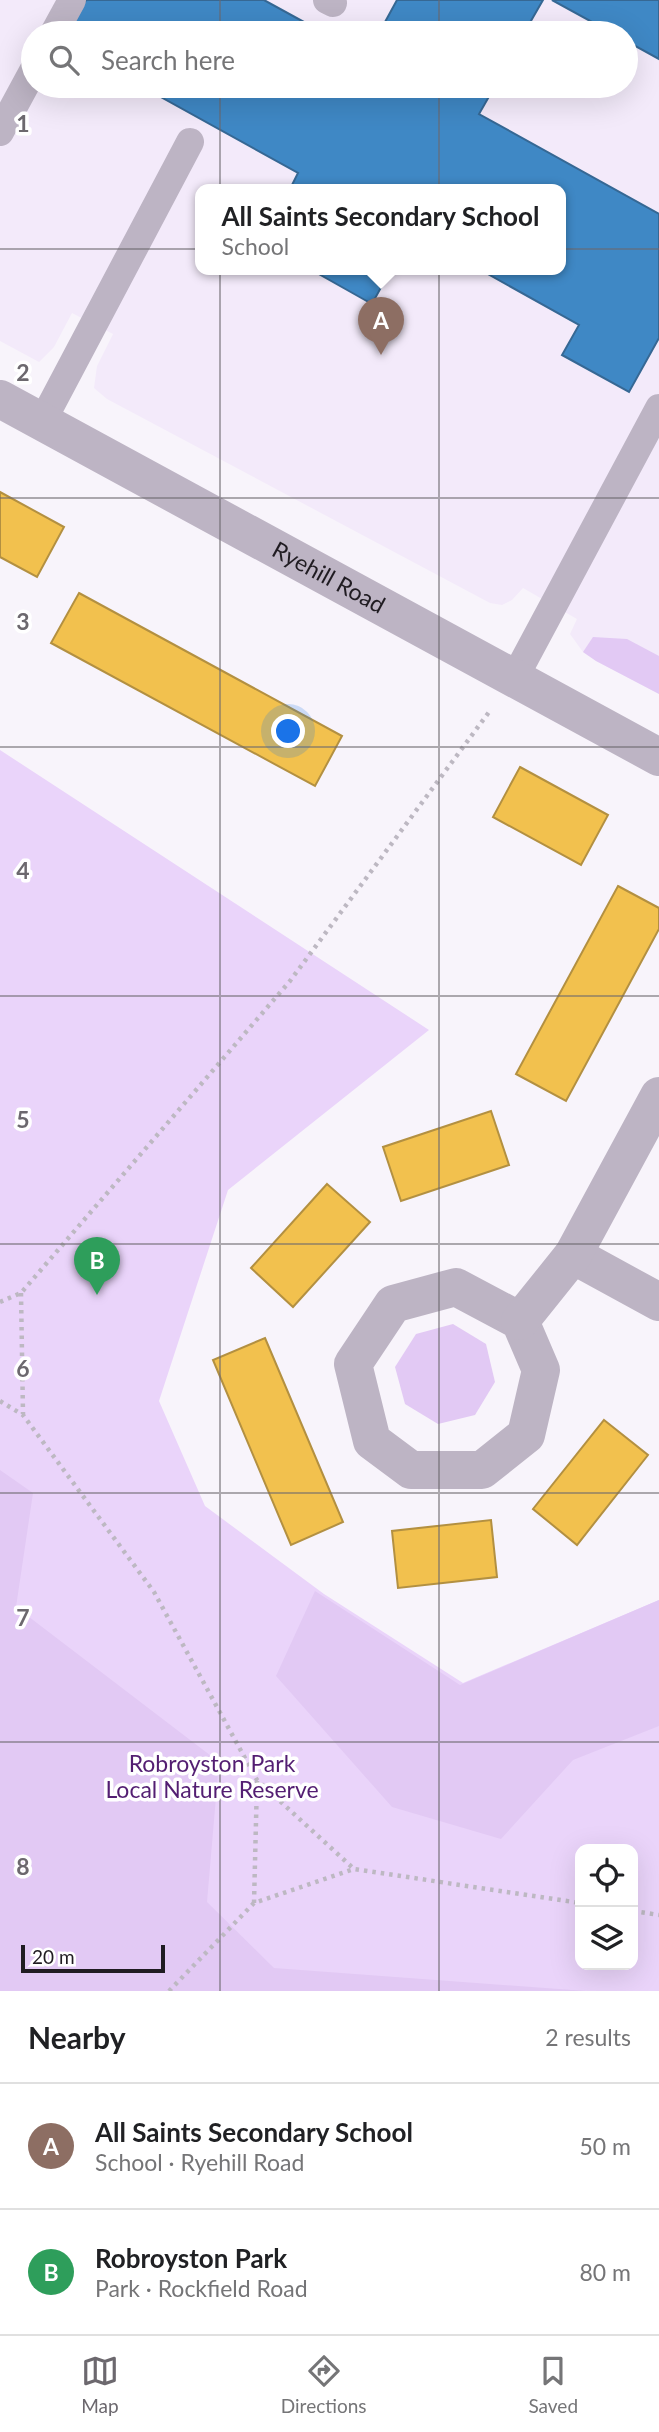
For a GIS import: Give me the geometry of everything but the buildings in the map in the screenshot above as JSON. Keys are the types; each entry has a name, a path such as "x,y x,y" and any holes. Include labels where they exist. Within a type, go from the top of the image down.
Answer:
{"street":[{"name":"Ryehill Road","path":"0,399 659,757"},
{"path":"520,1321 573,1255 659,1096"},
{"path":"573,1255 659,1302"},
{"path":"456,1287 520,1321 541,1370 526,1435 482,1470 411,1470 372,1441 353,1364 393,1304 456,1287"}],"lane":[{"path":"61,21 72,0"},
{"path":"0,132 21,93"},
{"path":"42,422 190,142"},
{"path":"514,678 659,408"}],"path":[{"path":"0,1302 21,1293 290,981 514,678"},
{"path":"21,1293 23,1415"},
{"path":"0,1401 23,1415 154,1592 257,1780 354,1869"},
{"path":"254,1903 257,1780"},
{"path":"169,1991 254,1903 354,1869 575,1902"},
{"path":"638,1913 659,1915"}],"shaded area":[{"path":"0,0 659,0 659,694 583,652 570,634 577,619 523,588 512,600 502,605 490,603 107,399 94,388 97,366 113,334 72,313 54,347 39,362 0,341"}],"green space":[{"path":"593,637 627,639 659,656 659,694 583,652"},
{"name":"Robroyston Park Local Nature Reserve","path":"0,750 429,1030 228,1190 159,1401 205,1506 324,1594 463,1683 659,1600 659,1991 0,1991"},
{"path":"453,1324 486,1344 495,1382 475,1415 438,1424 405,1404 395,1367 416,1334"},
{"path":"0,1470 33,1493 16,1607 219,1762 207,1902 274,1968 586,1991 0,1991"},
{"path":"315,1591 460,1685 659,1600 659,1726 573,1760 501,1839 392,1807 276,1676"}],"place":[{"name":"All Saints Secondary School","path":"381,355"},
{"name":"Robroyston Park","path":"97,1295"}]}
